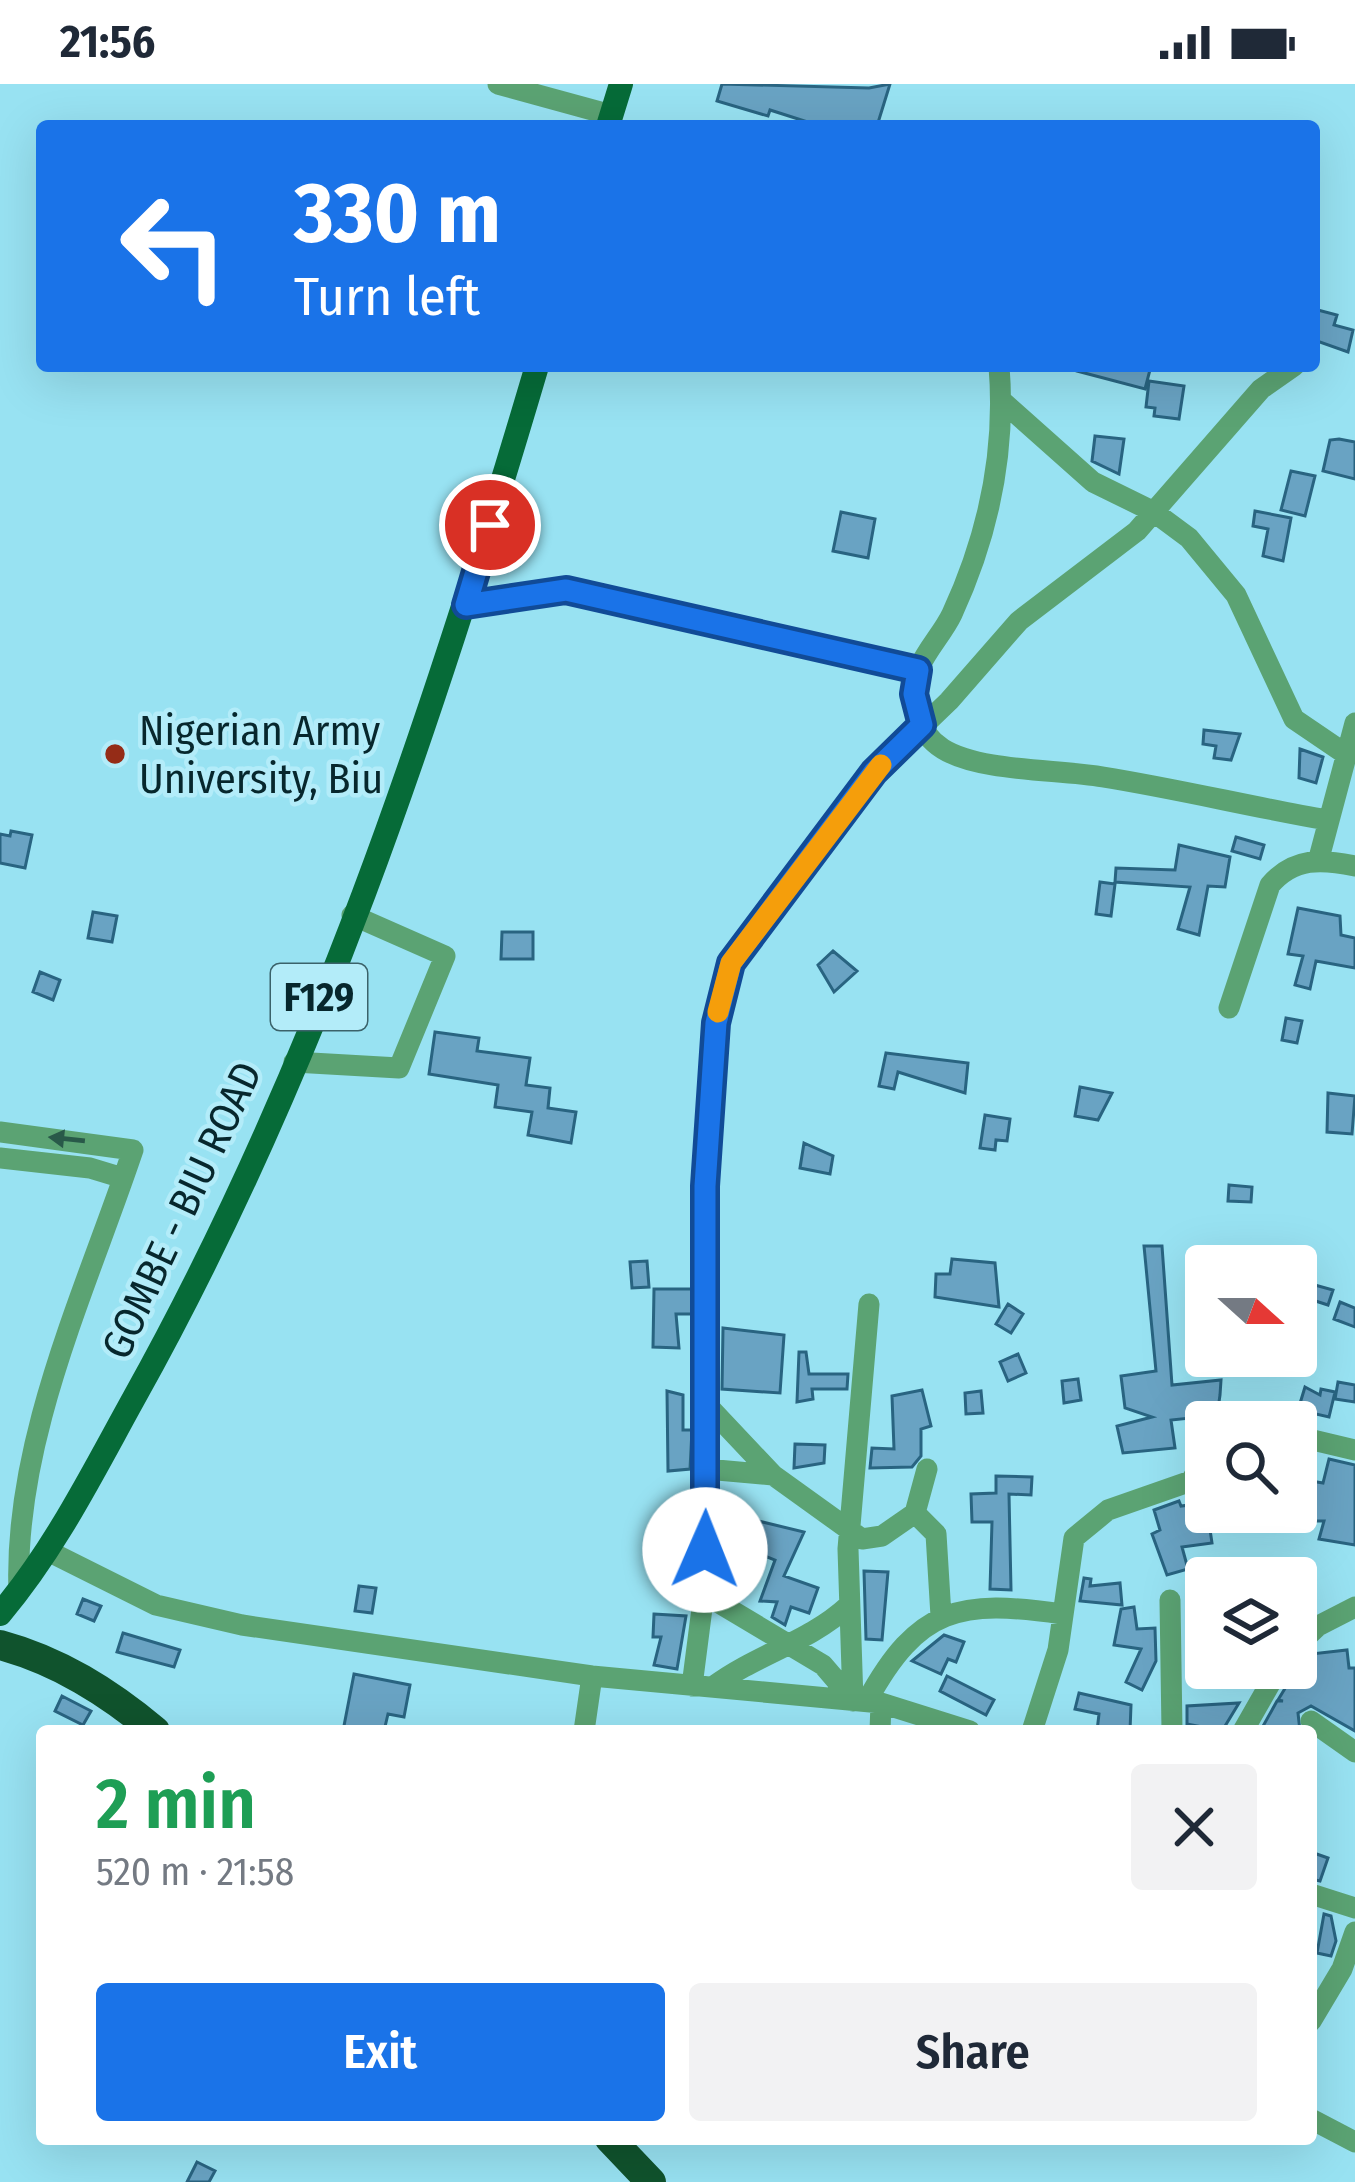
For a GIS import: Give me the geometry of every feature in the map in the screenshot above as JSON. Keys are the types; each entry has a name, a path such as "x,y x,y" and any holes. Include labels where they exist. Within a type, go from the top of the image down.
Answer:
{"highway":[{"path":"1,1647 39,1654 147,1725"},
{"path":"616,2145 651,2182"}],"main road":[{"path":"609,120 621,84"},
{"name":"GOMBE - BIU ROAD","path":"0,1614 48,1551 254,1166 466,605 535,372"},
{"name":"GOMBE - BIU ROAD","path":"1,1647 19,1592"}],"street":[{"path":"498,84 606,120"},
{"path":"1000,372 1000,446 967,580 918,670 914,694 922,725 936,746 960,759 1102,777 1328,820"},
{"path":"703,1686 710,1082 716,1023 731,963 874,772 1019,622 1154,512 1261,389 1285,372"},
{"path":"1002,401 1093,482 1154,512 1189,538 1236,595 1268,652 1294,719 1347,755"},
{"path":"466,605 566,590 918,670"},
{"path":"1319,858 1355,723"},
{"path":"1229,1008 1270,885 1283,869 1319,858 1355,866"},
{"path":"294,1062 399,1067 445,956 352,915"},
{"path":"0,1132 133,1150 40,1427 17,1550 19,1592"},
{"path":"0,1158 89,1168 123,1178"},
{"path":"869,1304 849,1535 848,1606 867,1702 877,1725"},
{"path":"706,1404 772,1475 849,1535 882,1536 915,1513 927,1469"},
{"path":"1317,1441 1355,1450"},
{"path":"706,1469 772,1475"},
{"path":"1034,1725 1058,1650 1074,1538 1108,1510 1185,1483"},
{"path":"915,1513 936,1534 940,1616"},
{"path":"48,1551 156,1604 242,1625 592,1676 867,1702 949,1725"},
{"path":"704,1594 823,1665 867,1702"},
{"path":"1170,1600 1172,1725"},
{"path":"703,1686 791,1645 848,1606"},
{"path":"867,1702 887,1664 918,1629 940,1616 1008,1606 1062,1614"},
{"path":"1317,1627 1355,1607"},
{"path":"585,1725 592,1676"},
{"path":"1246,1725 1267,1689"},
{"path":"1311,1721 1317,1725"},
{"path":"1317,1725 1355,1752"},
{"path":"1317,1896 1355,1908"},
{"path":"1317,2011 1342,1969 1355,1932"},
{"path":"1317,2122 1355,2142"}],"building":[{"path":"722,84 869,88 890,84 879,120 801,120 717,101"},
{"path":"1320,311 1337,315 1334,325 1353,330 1348,352 1320,342"},
{"path":"1081,372 1149,372 1145,389"},
{"path":"1149,381 1184,386 1179,419 1154,416 1155,408 1146,407"},
{"path":"1095,436 1124,439 1119,474 1092,461"},
{"path":"1330,440 1355,442 1355,479 1323,471"},
{"path":"1291,471 1315,476 1305,516 1281,510"},
{"path":"1255,511 1291,518 1283,561 1263,556 1268,529 1253,526"},
{"path":"841,512 875,519 868,558 833,551"},
{"path":"1204,730 1240,734 1231,760 1214,758 1216,746 1203,744"},
{"path":"1300,749 1323,757 1316,783 1299,778"},
{"path":"11,831 32,835 25,868 0,863 0,834 10,836"},
{"path":"1236,837 1264,845 1260,859 1232,851"},
{"path":"1179,845 1230,857 1225,887 1208,886 1199,935 1178,929 1190,887 1115,882 1116,868 1175,870"},
{"path":"1100,882 1115,884 1111,916 1096,914"},
{"path":"1298,908 1340,916 1341,935 1355,938 1355,968 1316,961 1310,989 1295,985 1303,956 1288,954"},
{"path":"93,912 117,916 112,942 88,938"},
{"path":"502,932 533,932 533,959 501,959"},
{"path":"833,951 857,971 834,992 818,965"},
{"path":"40,972 60,980 53,1000 33,992"},
{"path":"1286,1018 1302,1021 1297,1043 1282,1040"},
{"path":"435,1032 479,1038 477,1051 530,1058 526,1085 550,1088 548,1108 576,1112 571,1143 528,1135 532,1112 495,1107 498,1085 429,1074"},
{"path":"886,1053 968,1063 965,1093 898,1072 894,1089 879,1086"},
{"path":"1080,1087 1112,1093 1098,1120 1075,1116"},
{"path":"1328,1093 1355,1096 1352,1134 1327,1132"},
{"path":"985,1115 1010,1119 1007,1141 996,1140 995,1150 980,1148"},
{"path":"804,1143 833,1156 830,1174 800,1168"},
{"path":"1229,1185 1252,1187 1251,1202 1228,1201"},
{"path":"1144,1246 1162,1246 1172,1385 1221,1380 1220,1395 1219,1401 1185,1401 1185,1419 1171,1420 1175,1448 1123,1453 1117,1426 1152,1417 1125,1408 1121,1376 1156,1371"},
{"path":"952,1259 995,1263 999,1307 935,1297 936,1274 950,1274"},
{"path":"647,1261 649,1287 632,1288 630,1262"},
{"path":"1317,1286 1333,1290 1328,1305 1317,1301"},
{"path":"654,1289 693,1289 693,1314 676,1314 679,1348 653,1347"},
{"path":"1340,1302 1355,1308 1355,1327 1334,1319"},
{"path":"1008,1304 1023,1314 1011,1333 996,1324"},
{"path":"723,1328 784,1335 780,1393 722,1389"},
{"path":"799,1352 806,1352 809,1374 848,1374 847,1389 812,1389 813,1399 797,1402"},
{"path":"1018,1354 1026,1373 1008,1381 1000,1362"},
{"path":"1078,1379 1081,1400 1064,1403 1062,1381"},
{"path":"1338,1382 1355,1385 1355,1402 1335,1399"},
{"path":"1305,1387 1320,1395 1321,1389 1335,1392 1329,1417 1317,1414 1317,1401 1301,1401"},
{"path":"922,1390 931,1426 921,1429 921,1456 912,1467 870,1468 872,1448 894,1449 892,1396"},
{"path":"667,1391 683,1395 683,1430 692,1430 690,1469 668,1471"},
{"path":"981,1391 983,1413 966,1414 965,1393"},
{"path":"795,1444 825,1445 824,1463 794,1468"},
{"path":"1329,1459 1355,1465 1355,1545 1319,1539 1324,1521 1317,1521 1317,1482 1323,1483"},
{"path":"996,1476 1032,1477 1031,1495 1009,1494 1011,1590 990,1589 992,1522 972,1522 971,1494 996,1493"},
{"path":"1179,1501 1185,1506 1185,1533 1210,1533 1212,1543 1182,1547 1185,1570 1167,1575 1152,1534 1160,1530 1154,1510"},
{"path":"721,1512 804,1532 784,1576 818,1588 809,1613 791,1607 785,1625 772,1617 777,1602 760,1601 775,1560 762,1555 763,1542 736,1537 728,1575 720,1574"},
{"path":"659,1531 673,1531 673,1545 690,1548 690,1569 656,1564"},
{"path":"864,1571 888,1572 882,1640 866,1639"},
{"path":"1084,1578 1091,1579 1090,1586 1120,1583 1122,1605 1080,1601"},
{"path":"359,1586 376,1588 372,1613 355,1611"},
{"path":"83,1599 101,1606 94,1621 77,1614"},
{"path":"1134,1607 1137,1629 1155,1628 1156,1661 1142,1690 1126,1682 1141,1649 1114,1645 1121,1609"},
{"path":"654,1614 686,1616 677,1669 654,1665 661,1637 653,1637"},
{"path":"123,1633 180,1650 174,1667 117,1652"},
{"path":"944,1635 964,1642 956,1662 948,1659 941,1674 912,1661"},
{"path":"1347,1650 1349,1668 1355,1668 1355,1731 1311,1706 1298,1713 1299,1725 1264,1725 1277,1701 1283,1701 1278,1700 1285,1689 1317,1689 1317,1653"},
{"path":"354,1674 410,1685 404,1717 388,1714 385,1725 344,1725"},
{"path":"947,1676 994,1700 986,1715 940,1691"},
{"path":"1079,1693 1131,1705 1130,1725 1098,1725 1099,1714 1075,1709"},
{"path":"62,1696 91,1711 83,1725 55,1711"},
{"path":"1239,1703 1226,1725 1187,1724 1187,1706"},
{"path":"1317,1854 1328,1858 1317,1880"},
{"path":"1324,1914 1331,1916 1336,1941 1331,1956 1317,1953"},
{"path":"197,2162 215,2171 209,2182 187,2182"}],"slow traffic":[{"path":"718,1012 731,963 881,765"}],"place":[{"name":"Nigerian Army University, Biu","path":"115,754"}],"route":[{"path":"490,525 466,605 566,590 918,670 914,694 922,725 874,772 731,963 716,1023 705,1186 705,1550"}]}
